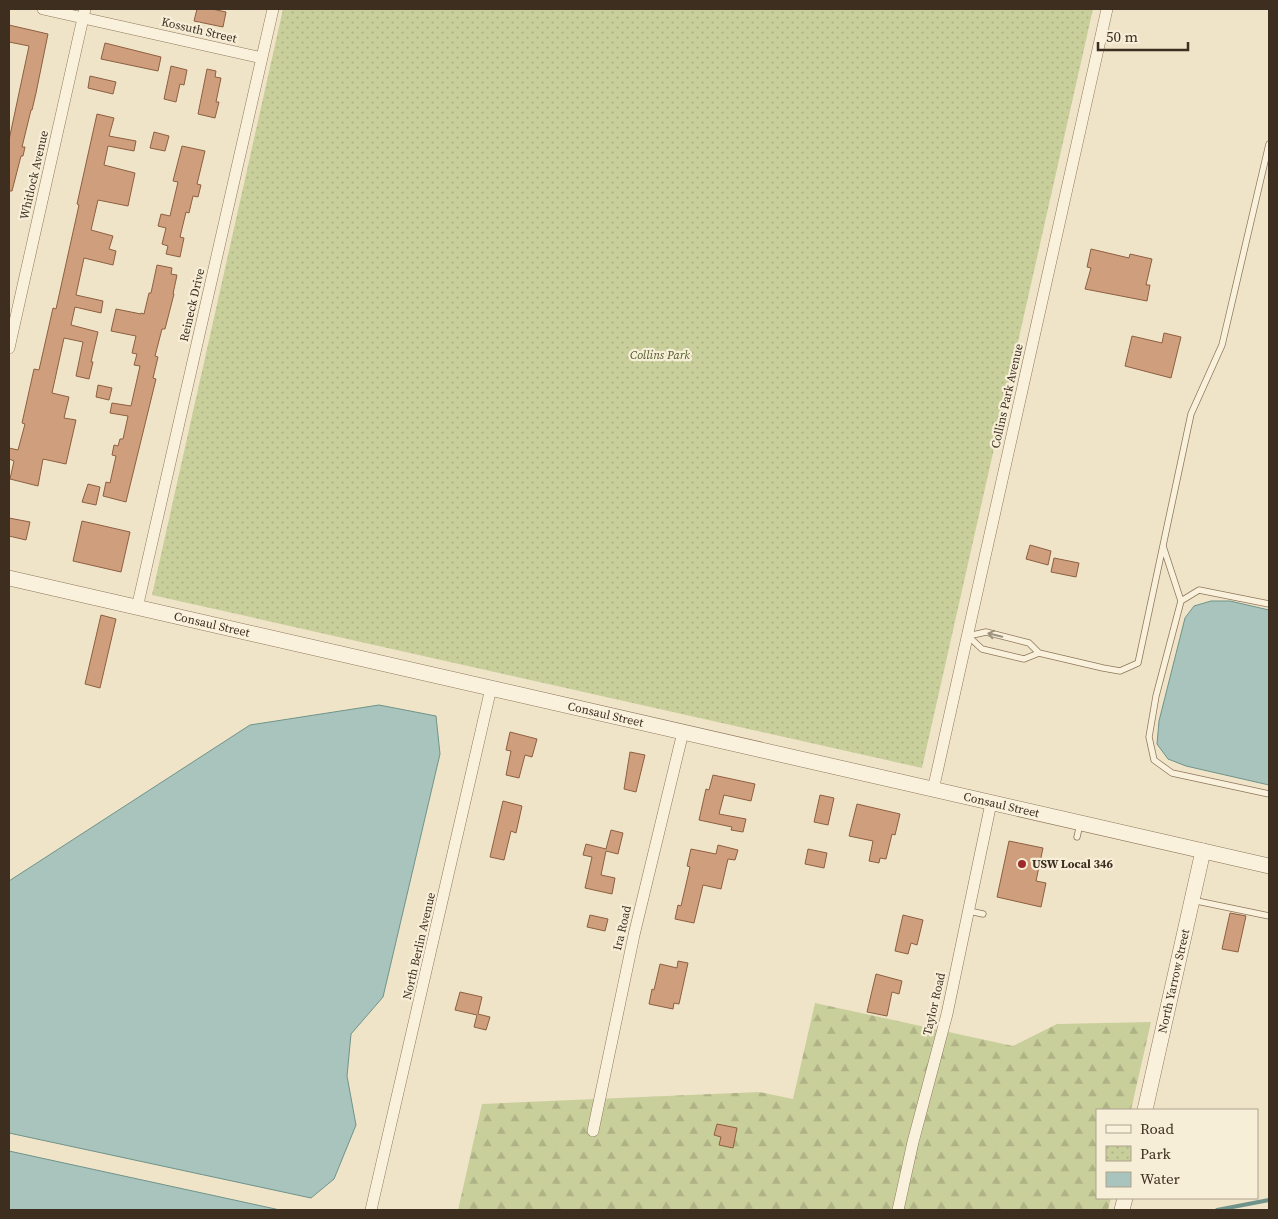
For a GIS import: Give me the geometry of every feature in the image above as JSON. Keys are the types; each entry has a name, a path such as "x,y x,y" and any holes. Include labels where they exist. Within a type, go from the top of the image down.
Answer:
{"street":[{"name":"Kossuth Street","path":"44,9 84,13 262,58"},
{"name":"Reineck Drive","path":"137,608 273,9"},
{"name":"Collins Park Avenue","path":"934,790 1107,9"},
{"name":"Whitlock Avenue","path":"9,348 84,13"},
{"name":"Consaul Street","path":"9,578 992,803 1078,830 1203,851 1269,866"},
{"name":"North Berlin Avenue","path":"371,1210 492,688"},
{"name":"Ira Road","path":"593,1131 634,935 683,732"},
{"name":"Taylor Road","path":"898,1210 913,1142 947,1014 992,803"},
{"name":"North Yarrow Street","path":"1145,1109 1203,851"}],"lane":[{"path":"968,636 986,632 1029,643 1039,653 1120,671 1138,663 1191,414 1222,345 1269,144"},
{"path":"1163,546 1181,601 1156,696 1149,737 1154,760 1172,773 1269,794"},
{"path":"1181,601 1199,590 1269,604"},
{"path":"968,636 982,649 1024,660 1039,653"},
{"path":"1192,900 1269,916"},
{"path":"969,910 983,914"}],"green space":[{"name":"Collins Park","path":"283,9 1093,9 922,768 152,595"},
{"path":"815,1003 1013,1046 1057,1024 1151,1022 1131,1109 1096,1109 1096,1199 1111,1199 1108,1210 458,1210 482,1104 759,1092 793,1099"}],"water":[{"path":"1211,601 1230,601 1269,610 1269,785 1186,766 1168,759 1157,744 1159,721 1185,618 1194,606"},
{"path":"379,705 436,716 440,754 383,997 351,1034 347,1076 356,1125 334,1179 311,1198 9,1133 9,881 250,725"},
{"path":"9,1151 280,1210 9,1210"}],"building":[{"path":"197,9 212,9 226,12 223,27 194,21"},
{"path":"9,25 48,34 36,93 22,147 25,147 23,156 21,156 12,191 9,191 9,140 29,46 9,42"},
{"path":"105,43 161,57 158,71 101,59"},
{"path":"171,66 187,70 184,85 180,84 176,102 164,99"},
{"path":"207,69 216,71 215,77 221,78 216,102 219,102 215,118 198,114"},
{"path":"90,76 116,82 113,94 88,88"},
{"path":"97,114 114,118 109,136 136,141 134,151 108,146 104,165 135,173 128,206 98,200 91,230 113,236 109,249 116,251 113,265 84,258 76,295 103,301 101,313 75,307 71,325 98,332 91,362 93,362 89,379 76,376 83,342 64,338 52,393 69,397 64,418 76,420 66,464 43,459 38,486 10,479 14,461 9,459 9,448 18,450 25,424 22,423 34,369 39,370 53,308 56,309"},
{"path":"154,132 169,136 165,151 150,148"},
{"path":"182,146 205,151 197,184 201,185 198,197 193,196 189,213 186,212 180,237 184,238 180,257 166,254 168,246 162,244 166,228 158,226 161,214 170,216 178,182 173,181"},
{"path":"1091,249 1129,258 1130,254 1152,259 1146,285 1150,285 1147,301 1085,289 1091,268 1087,267"},
{"path":"157,265 172,268 171,274 177,275 165,329 162,329 155,356 158,357 153,378 156,379 126,502 103,496 106,482 110,483 116,456 112,455 114,445 118,446 120,439 123,439 128,416 110,413 112,403 131,406 140,366 134,365 137,354 132,353 136,336 111,331 116,309 144,314"},
{"path":"1164,333 1181,337 1171,378 1125,366 1132,336 1162,343"},
{"path":"98,385 112,388 109,400 96,397"},
{"path":"88,484 100,487 96,505 82,502"},
{"path":"9,518 30,522 26,540 9,536"},
{"path":"82,521 130,532 121,572 73,561"},
{"path":"1030,545 1051,551 1048,565 1026,559"},
{"path":"1054,558 1079,563 1076,577 1051,572"},
{"path":"101,615 116,619 100,688 85,684"},
{"path":"510,732 537,739 532,757 525,755 519,778 506,775 511,751 506,750"},
{"path":"630,752 645,755 636,792 624,789"},
{"path":"713,775 755,784 751,801 724,795 719,814 746,819 743,832 731,830 732,827 699,820 706,789 709,790"},
{"path":"820,795 834,798 828,825 814,822"},
{"path":"503,801 522,806 516,833 511,831 504,860 490,857"},
{"path":"857,804 900,814 895,835 892,834 886,859 880,858 879,863 869,861 873,841 849,836"},
{"path":"611,830 623,833 618,854 606,851 601,875 615,878 612,894 585,888 592,857 583,855 586,844 606,849"},
{"name":"USW Local 346","path":"1009,841 1043,848 1036,881 1046,883 1041,907 997,897"},
{"path":"718,845 738,850 735,860 728,859 721,889 703,885 694,923 675,919 678,905 681,906 690,867 687,866 691,849 716,854"},
{"path":"808,849 827,853 824,868 805,864"},
{"path":"1230,913 1246,916 1238,952 1222,949"},
{"path":"590,915 608,919 605,931 587,927"},
{"path":"903,915 923,920 917,945 911,943 908,954 895,951"},
{"path":"678,961 688,963 679,1004 674,1003 673,1009 649,1004 660,964 677,968"},
{"path":"876,974 902,981 899,994 892,992 887,1016 867,1012"},
{"path":"460,992 482,997 478,1014 490,1017 486,1030 474,1027 477,1015 455,1010"},
{"path":"717,1124 737,1128 733,1148 719,1145 721,1137 714,1135"}],"waterway":[{"path":"1217,1210 1269,1200"}],"place":[{"name":"USW Local 346","path":"1022,864"}]}
